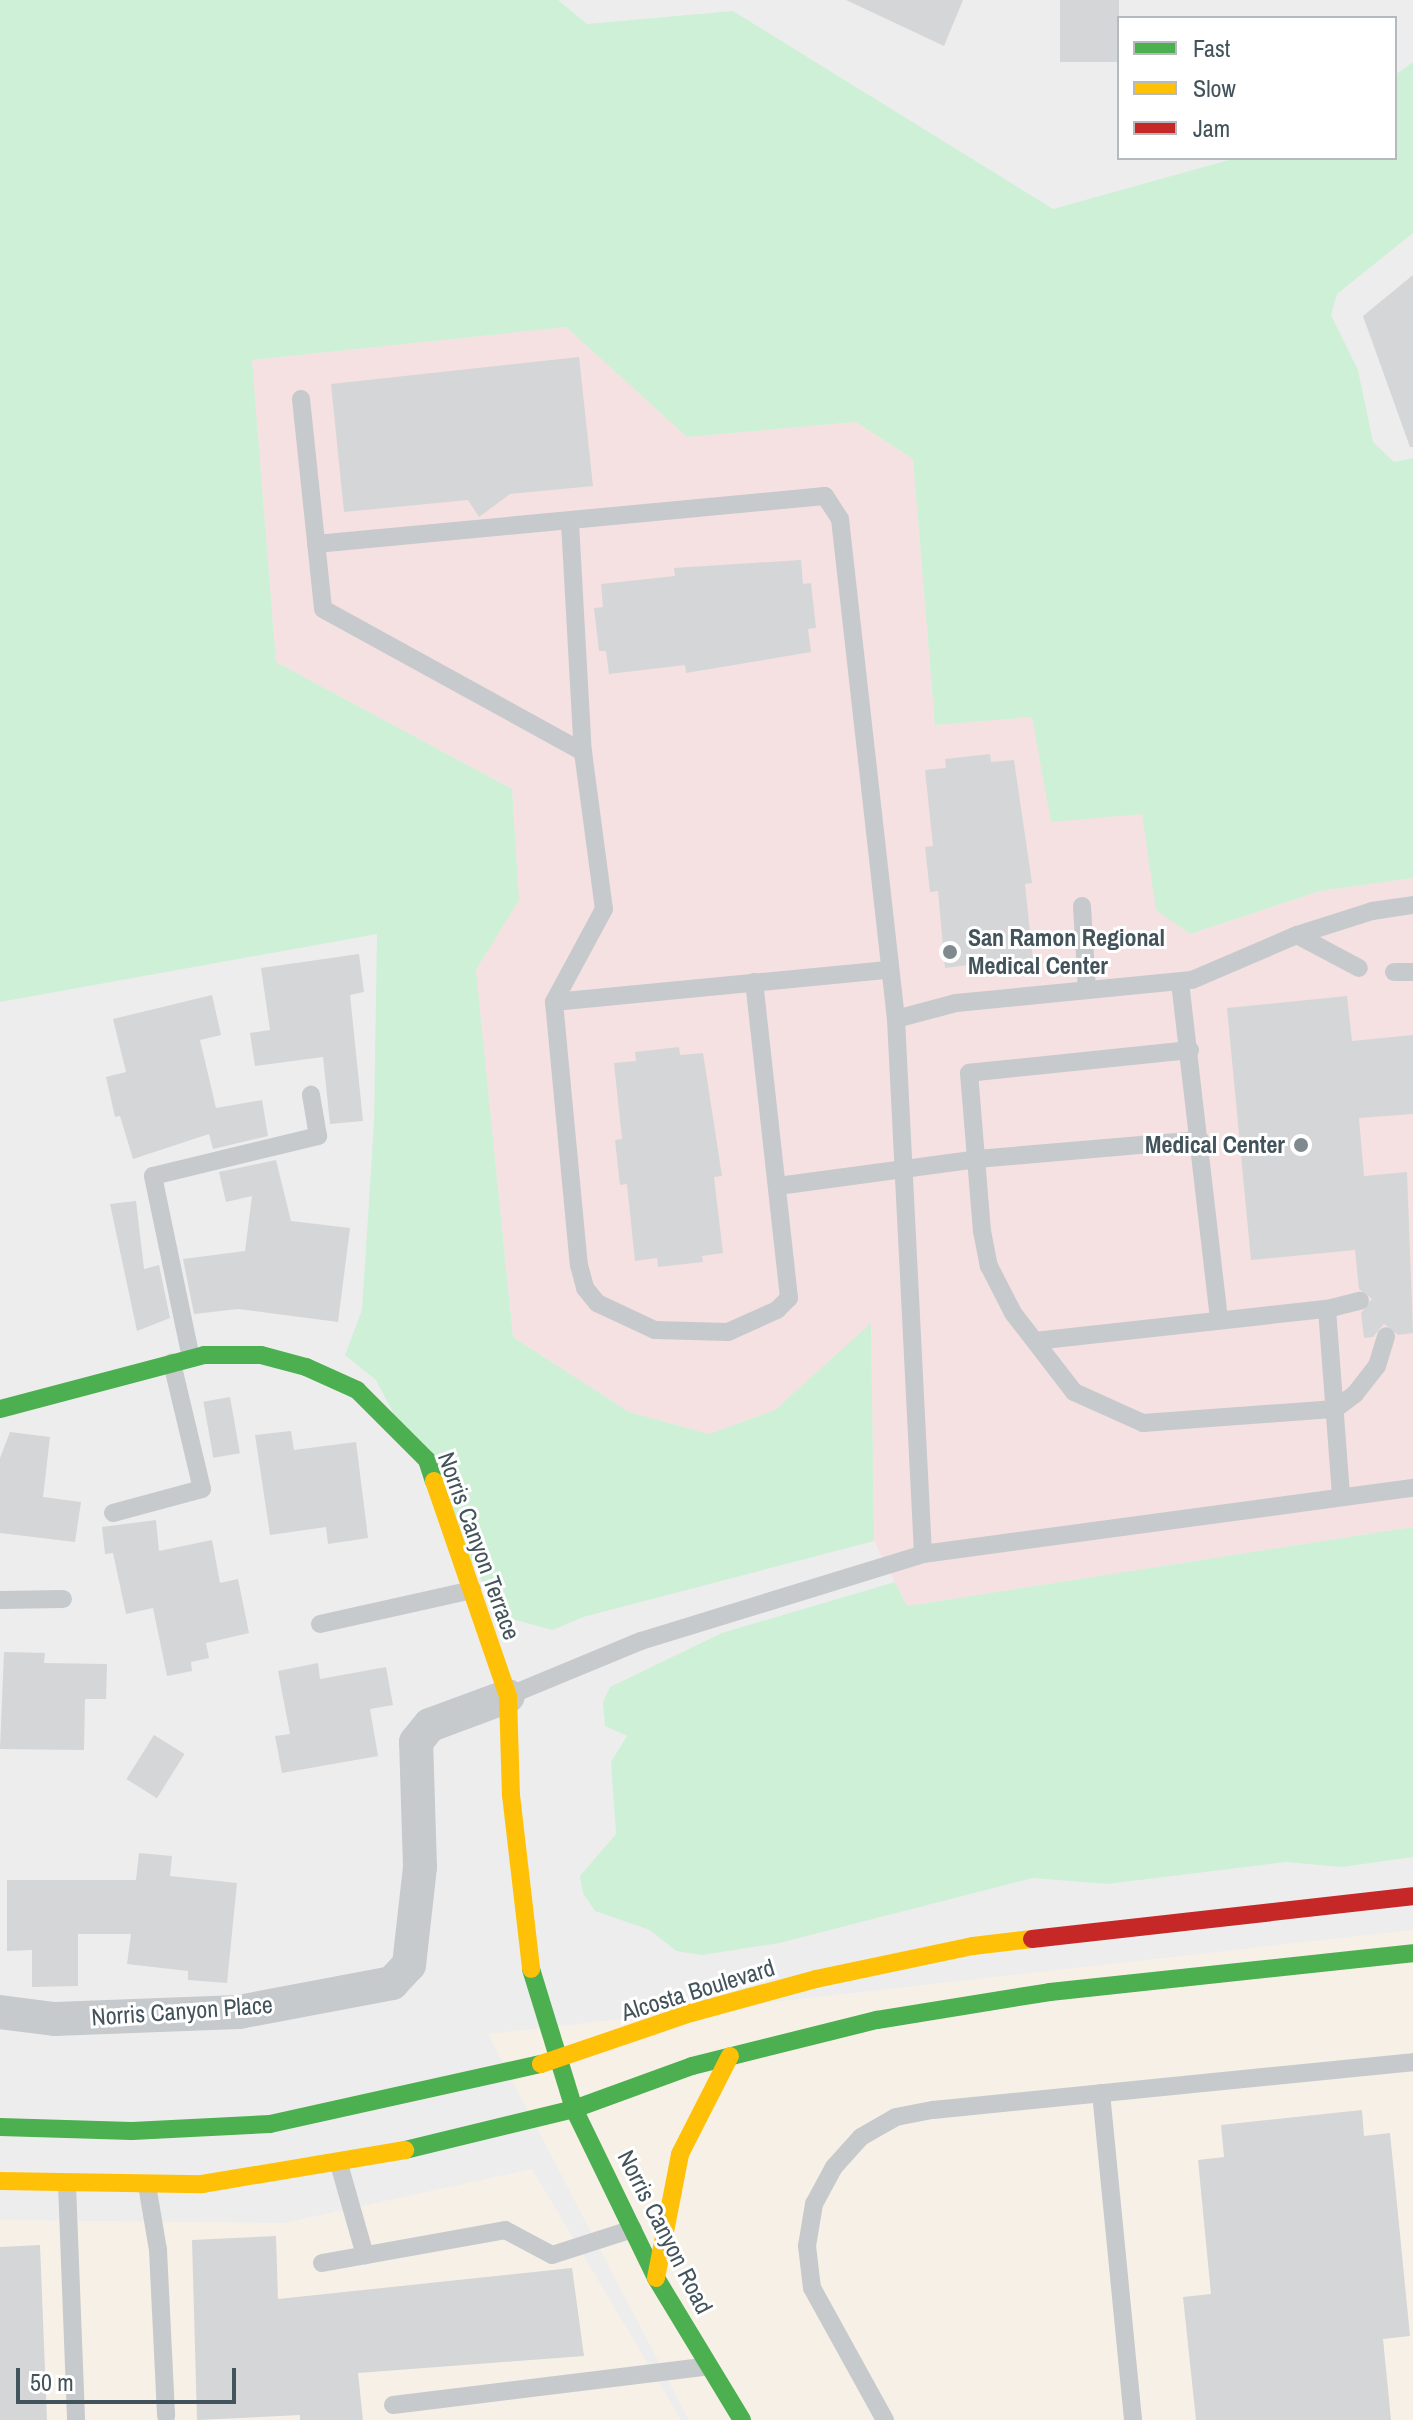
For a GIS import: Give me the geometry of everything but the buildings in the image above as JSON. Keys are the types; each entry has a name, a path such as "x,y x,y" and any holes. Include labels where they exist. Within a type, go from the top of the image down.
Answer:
{"main road":[{"name":"Norris Canyon Terrace","path":"0,1409 191,1358 261,1355 306,1367 357,1390 427,1460 508,1696 511,1795 532,1982 559,2060"},
{"name":"Alcosta Boulevard","path":"0,2127 132,2131 270,2124 559,2060 705,2009 973,1946 1413,1896"},
{"path":"0,2181 202,2184 339,2164 574,2109 730,2056 877,2020 1050,1992 1413,1953"},
{"path":"656,2278 680,2154 712,2083 730,2056"},
{"name":"Norris Canyon Road","path":"559,2060 574,2109 636,2228 656,2278 742,2420"}],"street":[{"name":"Norris Canyon Place","path":"0,2012 55,2019 239,2012 392,1983 409,1965 420,1867 416,1742 430,1725 508,1696"}],"lane":[{"path":"301,399 323,609 583,752"},
{"path":"316,544 570,523 825,496 831,503 840,519 887,970 896,1019 923,1554"},
{"path":"570,523 583,752 604,909 554,1002 579,1265 585,1288 597,1303 655,1330 728,1332 777,1310 789,1298 754,982"},
{"path":"896,1019 956,1003 1180,982 1297,935 1372,911 1413,905"},
{"path":"1082,906 1087,990"},
{"path":"1297,935 1359,968"},
{"path":"554,1002 887,970"},
{"path":"1180,982 1219,1319"},
{"path":"1190,1050 969,1073 989,1266 1013,1313 1074,1392 1143,1423 1335,1409 1355,1394 1377,1366 1386,1336"},
{"path":"191,1358 153,1176 318,1136 311,1095"},
{"path":"778,1186 903,1172 977,1159 1200,1140"},
{"path":"1035,1341 1327,1309 1360,1301"},
{"path":"1327,1309 1341,1496"},
{"path":"113,1513 202,1489 172,1363"},
{"path":"508,1696 641,1641 923,1554 1413,1488"},
{"path":"320,1624 472,1590"},
{"path":"0,1600 63,1599"},
{"path":"885,2420 812,2288 807,2246 814,2204 834,2167 861,2137 896,2117 1413,2062"},
{"path":"1101,2093 1133,2420"},
{"path":"339,2164 365,2255"},
{"path":"67,2184 76,2420"},
{"path":"147,2185 158,2250 166,2416"},
{"path":"322,2263 505,2230 552,2255 636,2228"},
{"path":"393,2405 709,2366"}],"shaded area":[{"name":"San Ramon Regional Medical Center","path":"566,327 687,437 856,422 913,459 935,725 1032,717 1142,813 1191,934 1320,891 1413,878 1413,1527 907,1606 874,1541 871,1324 775,1410 709,1434 629,1412 513,1337 476,970 519,900 512,789 276,662 252,360"},
{"path":"1413,1930 1413,2420 689,2420 488,2034"},
{"path":"532,2169 681,2420 0,2420 0,2220 284,2223"}],"green space":[{"path":"0,0 558,0 587,24 733,11 1053,209 1229,160 1397,160 1397,74 1413,62 1413,233 1337,294 1331,315 1358,370 1373,442 1394,462 1413,458 1413,878 1320,891 1190,934 1156,910 1142,814 1051,822 1032,717 935,725 913,459 856,422 687,437 566,327 252,360 276,662 512,789 519,900 476,970 513,1337 629,1412 709,1434 775,1410 871,1323 874,1541 583,1617 553,1630 500,1616 376,1380 345,1355 362,1310 374,1123 377,934 0,1002"},
{"path":"1413,1527 1413,1857 1342,1867 1286,1862 1107,1884 1033,1878 779,1943 702,1955 676,1951 650,1930 595,1911 583,1893 580,1876 616,1834 611,1762 627,1736 605,1726 603,1702 610,1687 722,1633 895,1582 907,1606"}],"traffic: fast":[{"path":"0,1409 204,1355 261,1355 306,1367 357,1390 427,1460 434,1481"},
{"path":"405,2150 574,2109 692,2066 877,2020 1050,1992 1413,1953"},
{"path":"531,1969 574,2109 656,2278 742,2420"},
{"path":"0,2127 132,2131 270,2124 541,2064"}],"traffic: slow":[{"path":"434,1481 508,1696 511,1795 531,1969"},
{"path":"541,2064 691,2013 816,1979 973,1946 1032,1939"},
{"path":"656,2278 680,2154 730,2056"},
{"path":"0,2181 202,2184 405,2150"}],"traffic: jam":[{"path":"1032,1939 1413,1896"}],"place":[{"name":"San Ramon Regional Medical Center","path":"950,952"},
{"name":"Medical Center","path":"1301,1145"}]}
